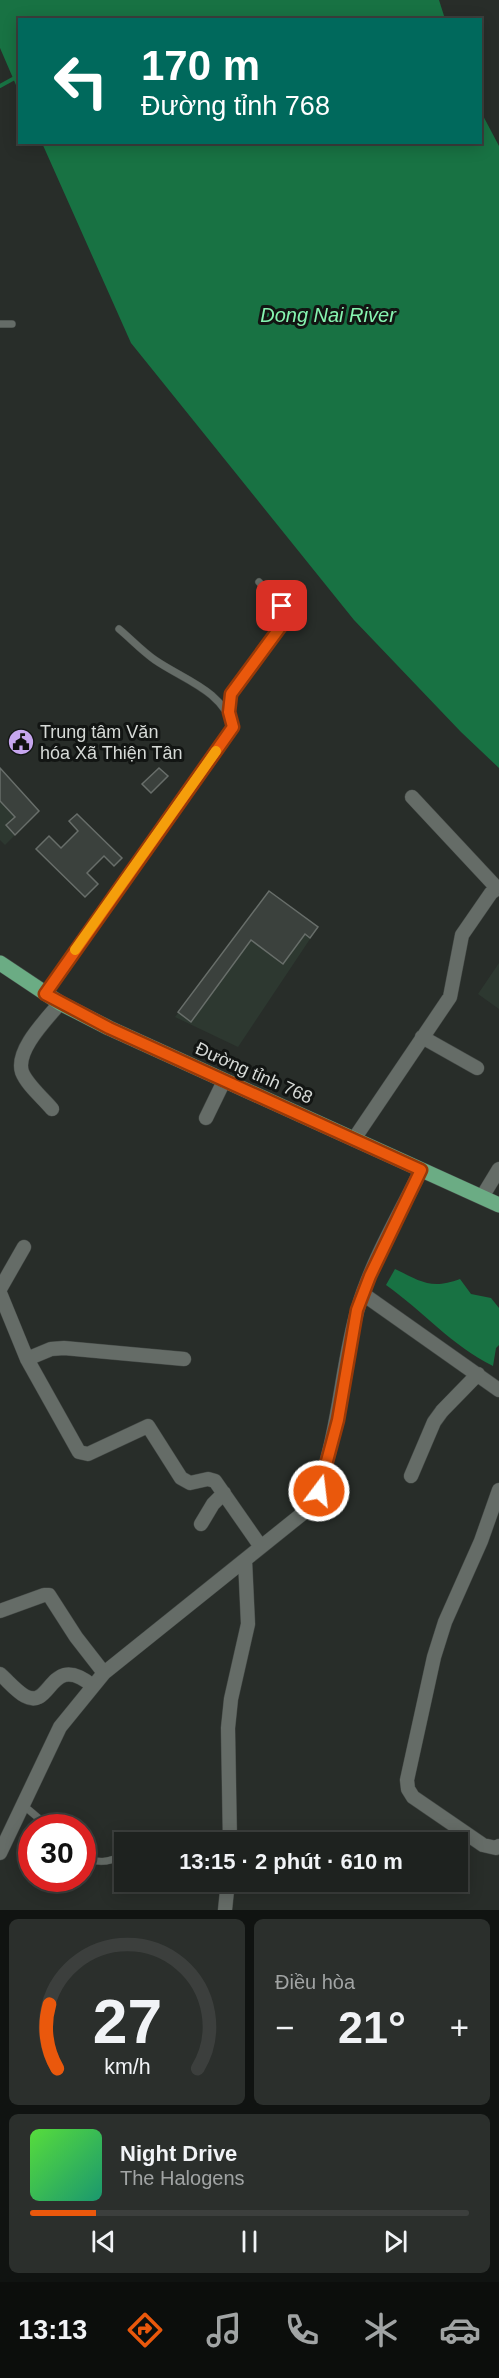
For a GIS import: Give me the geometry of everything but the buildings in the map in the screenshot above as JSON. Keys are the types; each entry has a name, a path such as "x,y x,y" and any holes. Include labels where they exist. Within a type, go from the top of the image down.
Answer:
{"main road":[{"name":"Đường tỉnh 768","path":"0,963 60,1003 224,1081 499,1205"}],"street":[{"path":"354,1139 450,997 462,935 498,887 412,797"},
{"path":"52,1108 30,1084 22,1071 22,1057 27,1044 60,1003"},
{"path":"422,1037 477,1068"},
{"path":"206,1118 224,1081"},
{"path":"482,1197 499,1169"},
{"path":"0,1853 60,1727 104,1673 302,1514 319,1491 338,1420 349,1351 363,1294 421,1170"},
{"path":"24,1247 0,1291 27,1359 79,1452 88,1455 148,1426 184,1482 208,1479 215,1481 261,1547"},
{"path":"363,1294 499,1390"},
{"path":"27,1359 51,1349 64,1348 184,1359"},
{"path":"411,1476 434,1422 478,1374"},
{"path":"499,1490 476,1552 445,1622 434,1657 407,1780 408,1789 413,1797 483,1845 496,1848 499,1846"},
{"path":"201,1524 213,1504 224,1493"},
{"path":"230,1832 228,1728 231,1699 248,1624 245,1560"},
{"path":"0,1611 49,1595 76,1637 104,1673"},
{"path":"0,1674 25,1697 34,1699 43,1695 61,1676 69,1673 81,1676 93,1686"},
{"path":"225,1910 227,1892"}],"lane":[{"path":"0,324 12,324"},
{"path":"45,994 233,727 229,712 231,694 281,626 285,617 282,606 259,582"},
{"path":"119,629 153,658 220,700 229,712"},
{"path":"23,1805 34,1814"},
{"path":"96,1861 105,1862 114,1859"}],"shaded area":[{"path":"0,769 39,811 5,845 0,840"},
{"path":"269,891 318,927 238,1047 175,1017"},
{"path":"499,963 499,1009 478,994"}],"water":[{"path":"0,0 439,0 445,18 18,18 18,90 0,48"},
{"name":"Dong Nai River","path":"482,114 499,146 499,768 461,732 354,620 131,343 42,144 482,144"},
{"path":"395,1269 426,1283 441,1284 460,1279 471,1294 491,1298 499,1308 499,1345 496,1348 493,1366 464,1349 386,1285"}],"waterway":[{"path":"0,86 18,76"}],"slow traffic":[{"path":"75,950 216,751"}],"place":[{"name":"Trung tâm Văn hóa Xã Thiện Tân","path":"21,742"}],"route":[{"path":"282,606 285,611 284,622 231,694 229,712 233,727 45,994 109,1028 421,1170 370,1276 357,1310 338,1420 319,1491"}]}
